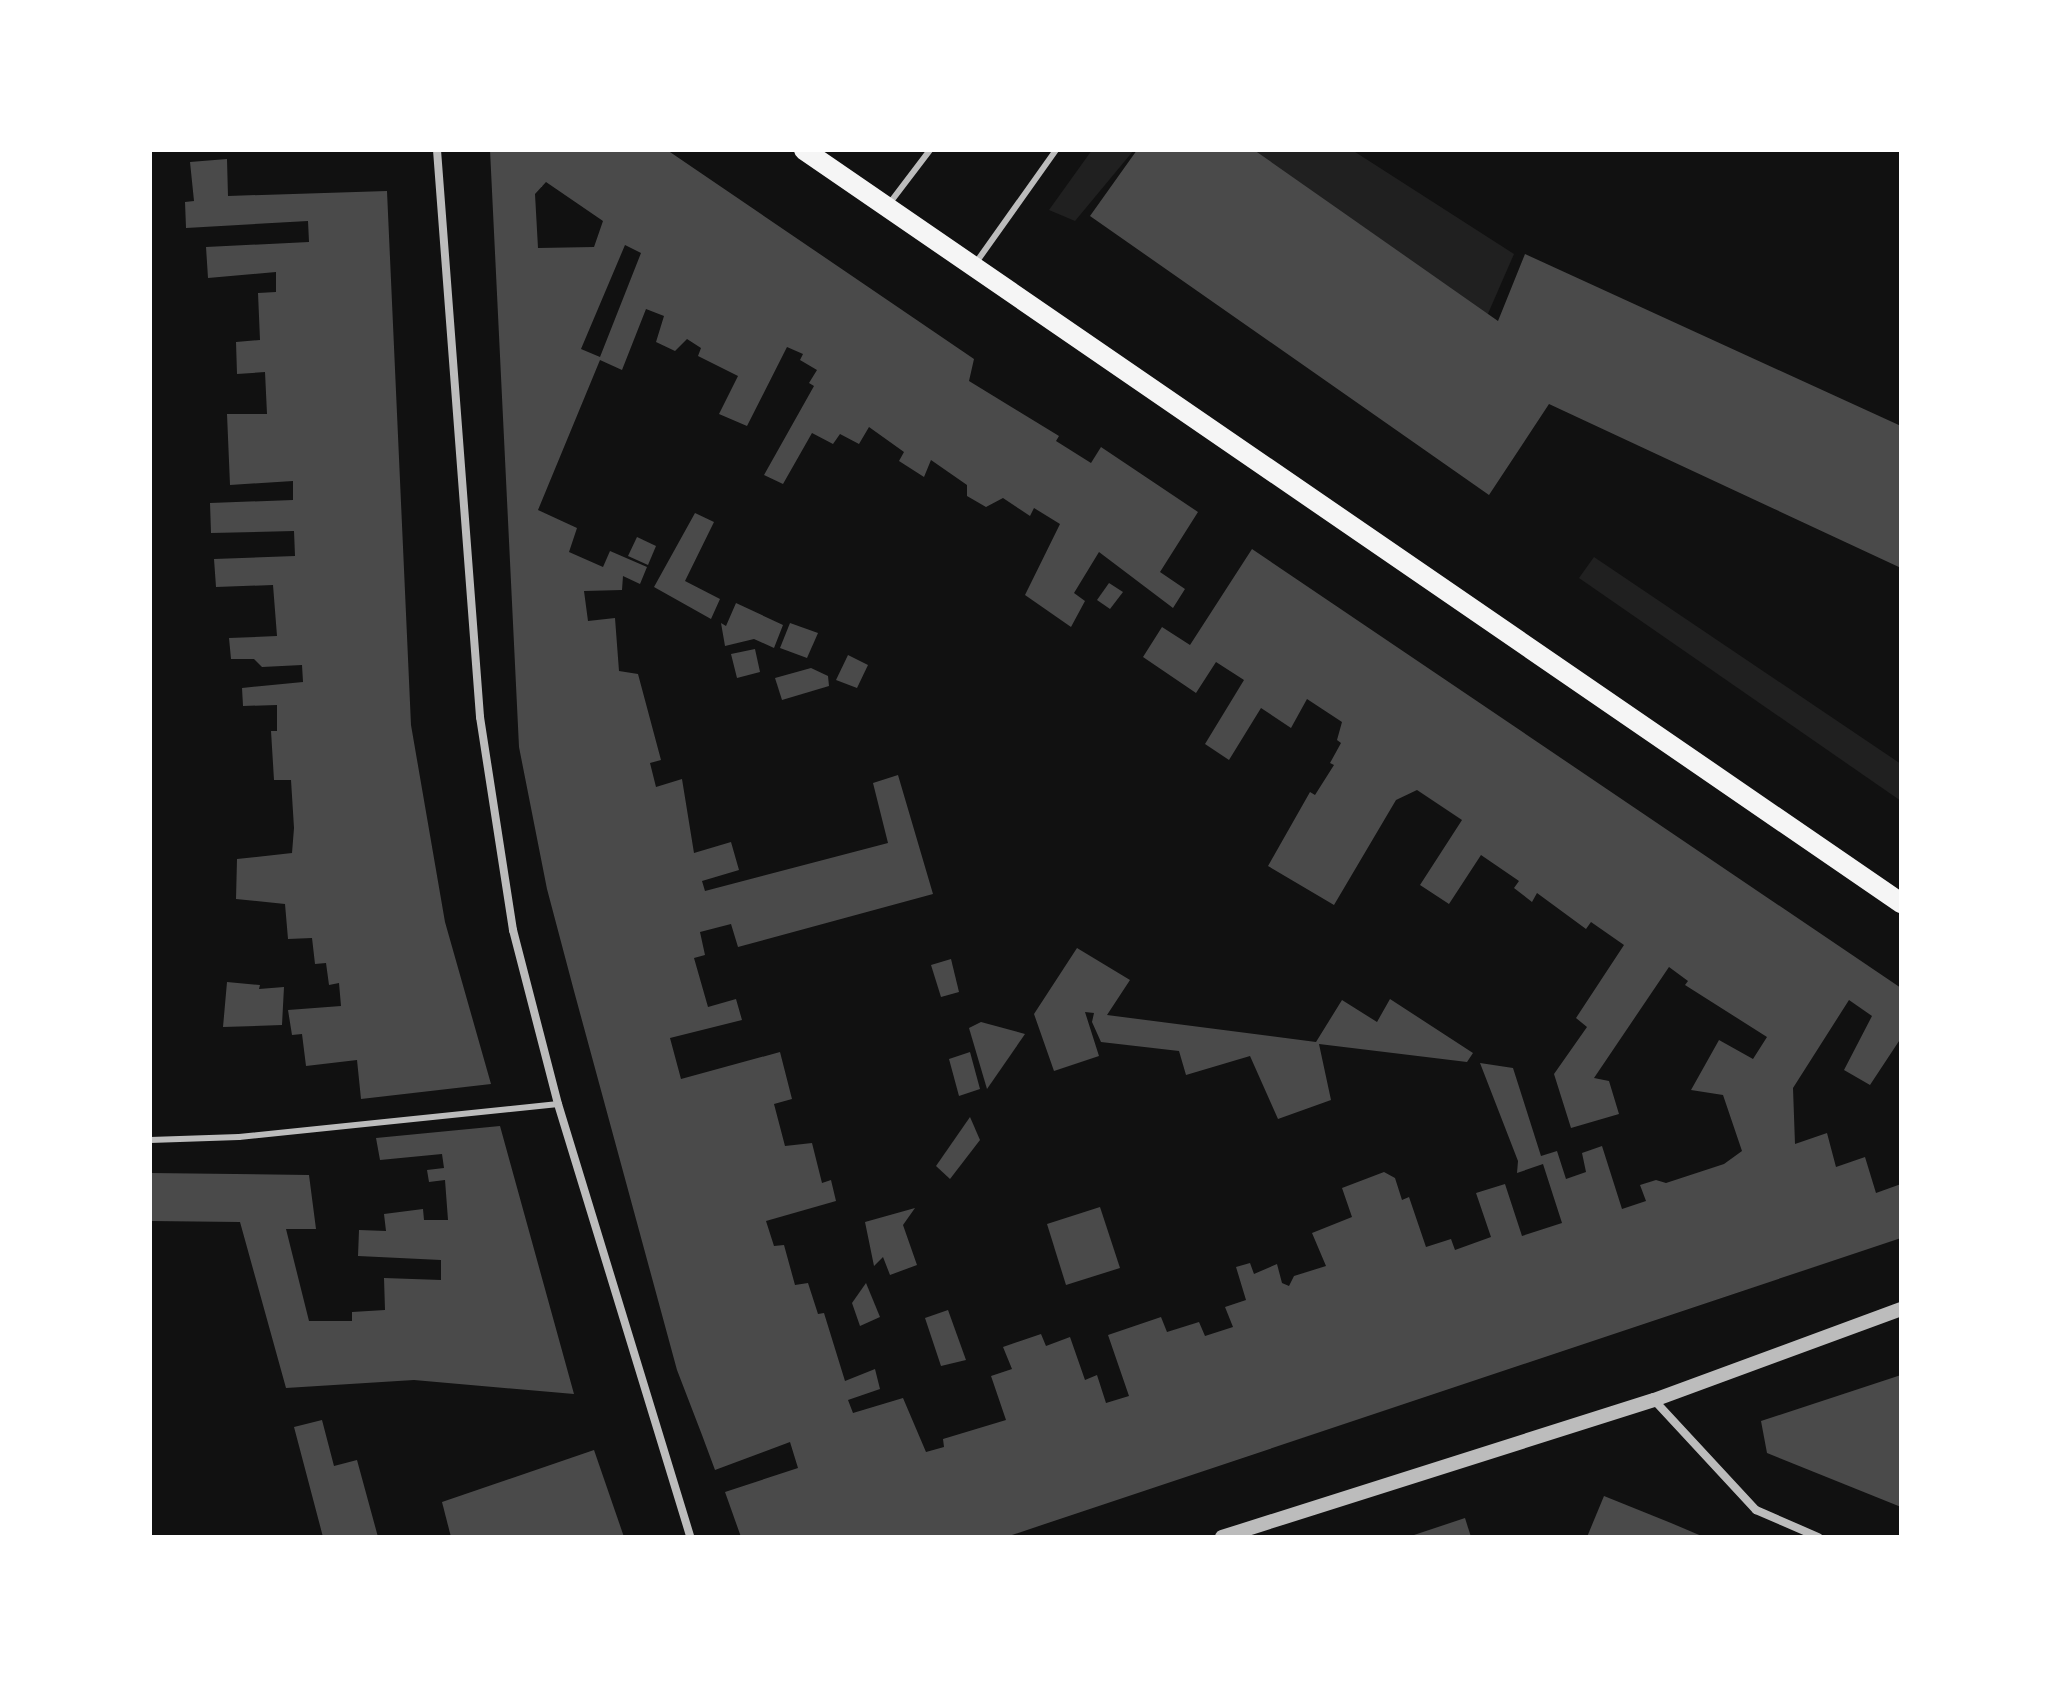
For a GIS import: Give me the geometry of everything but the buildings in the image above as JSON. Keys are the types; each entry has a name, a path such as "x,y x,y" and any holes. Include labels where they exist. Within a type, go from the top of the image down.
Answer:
{"main road":[{"path":"804,150 1901,903"}],"street":[{"path":"437,150 480,717 513,930 558,1104 690,1537"},
{"path":"1222,1537 1654,1400 1901,1309"},
{"path":"1654,1400 1756,1510 1818,1537"}],"lane":[{"path":"886,208 930,150"},
{"path":"974,265 1056,150"},
{"path":"150,1140 239,1137 558,1104"}],"shaded area":[{"path":"1092,150 1134,150 1075,221 1049,210"},
{"path":"1237,150 1352,150 1514,254 1483,325"},
{"path":"1594,557 1901,764 1901,801 1579,578"}]}
